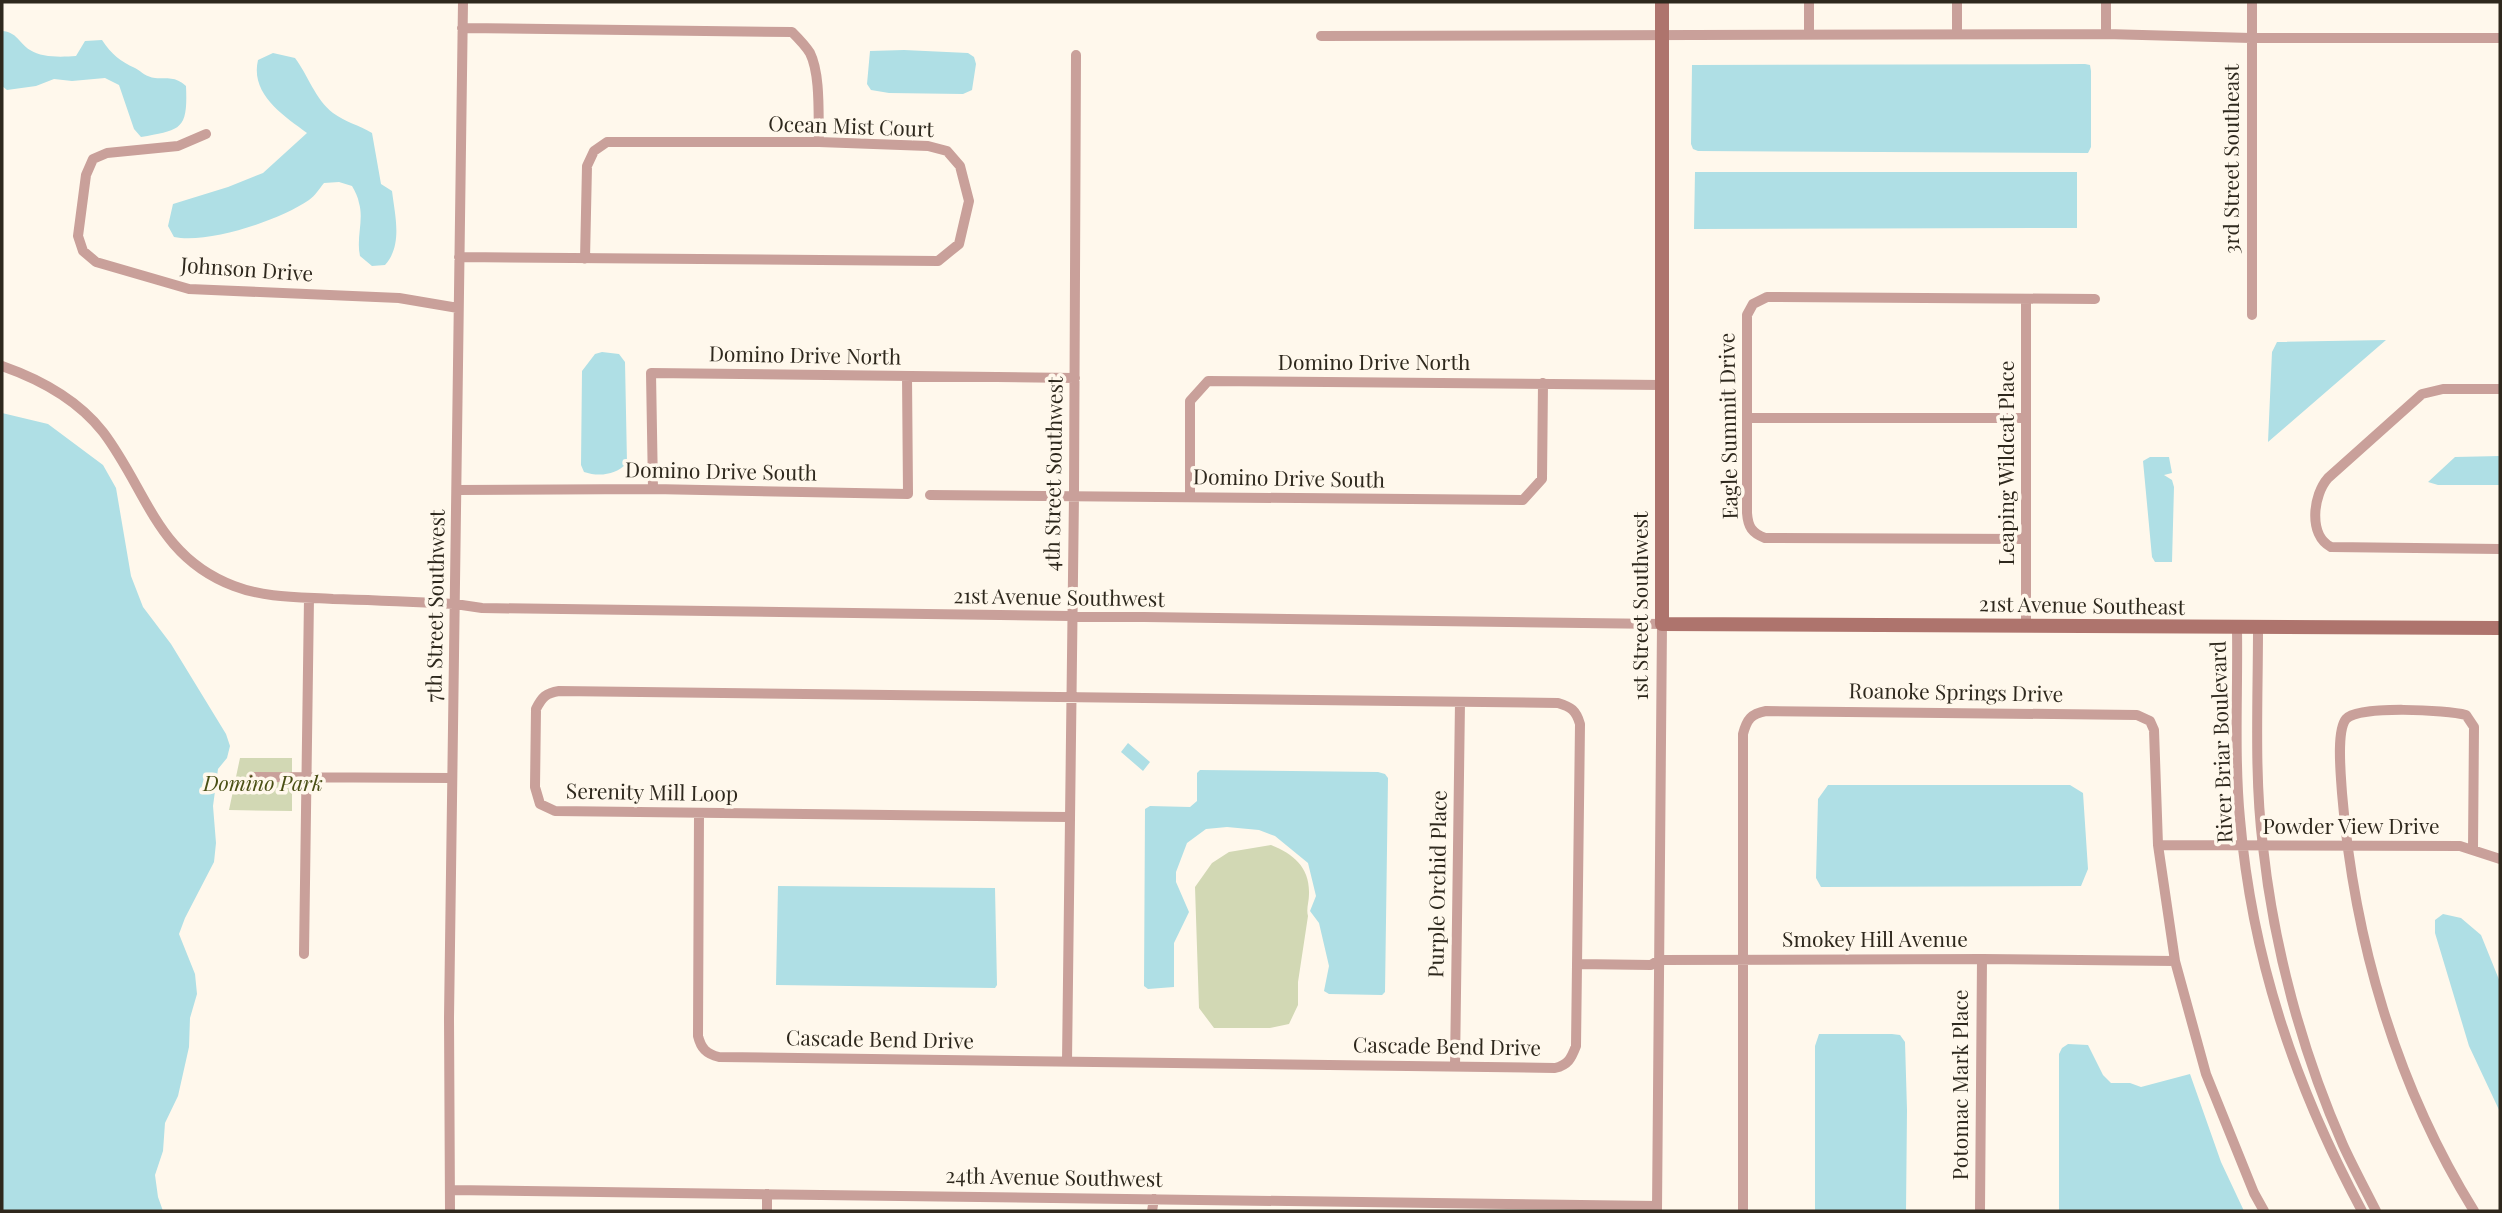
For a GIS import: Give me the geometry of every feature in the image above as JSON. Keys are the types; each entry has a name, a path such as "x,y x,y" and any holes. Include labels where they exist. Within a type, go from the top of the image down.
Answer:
{"street":[{"name":"7th Street Southwest","path":"450,1211 449,1018 463,2"},
{"name":"1st Street Southwest","path":"1657,1208 1662,624 1662,2"},
{"path":"1809,2 1809,34"},
{"path":"1957,2 1957,34"},
{"path":"2106,2 2106,34"},
{"name":"3rd Street Southeast","path":"2252,2 2252,315"},
{"path":"462,28 792,32 812,57 817,87 819,142"},
{"path":"1321,36 2106,34 2251,38 2500,38"},
{"name":"4th Street Southwest","path":"1067,1062 1076,55"},
{"name":"Johnson Drive","path":"206,134 178,146 107,153 93,159 86,175 78,236 83,251 96,262 189,289 399,298 458,308"},
{"name":"Ocean Mist Court","path":"459,257 584,259 938,261 959,244 969,201 960,166 947,151 928,146 819,142 607,142 594,151 587,166 584,259"},
{"name":"Eagle Summit Drive","path":"2026,539 1765,538 1754,534 1748,524 1747,513 1747,315 1753,304 1767,297 2095,299"},
{"name":"Leaping Wildcat Place","path":"2026,299 2026,626"},
{"name":"21st Avenue Southwest","path":"2,366 57,392 86,414 111,446 163,533 186,558 232,586 256,593 455,604 496,609 1662,624"},
{"name":"Domino Drive North","path":"653,489 651,373 1074,378"},
{"name":"Domino Drive South","path":"457,490 653,489 908,494 907,376"},
{"name":"Domino Drive North","path":"1190,497 1191,401 1208,381 1662,385"},
{"name":"Domino Drive South","path":"930,495 1523,500 1542,479 1543,383"},
{"path":"2500,389 2443,389 2422,394 2328,478 2317,493 2316,503 2317,533 2325,544 2331,547 2500,549"},
{"path":"1747,418 2026,418"},
{"path":"304,954 309,598"},
{"name":"21st Avenue Southeast","path":"1662,624 2237,629 2500,628"},
{"name":"River Briar Boulevard","path":"2237,629 2238,788 2243,846 2257,931 2285,1040 2332,1154 2362,1211"},
{"name":"River Briar Boulevard","path":"2258,629 2258,787 2263,846 2287,979 2312,1062 2343,1144 2376,1211"},
{"name":"Serenity Mill Loop","path":"1069,817 555,811 540,804 535,787 536,709 541,698 548,693 559,691 1070,697"},
{"name":"Cascade Bend Drive","path":"699,813 698,1036 701,1045 711,1055 1555,1068 1564,1066 1571,1060 1576,1046 1580,724 1577,714 1570,707 1558,703 1070,697"},
{"name":"Purple Orchid Place","path":"1455,1066 1460,702"},
{"path":"2473,849 2473,723 2466,715 2448,711 2366,710 2349,716 2341,730 2340,776 2346,846 2374,982 2394,1044 2445,1165 2473,1211"},
{"name":"Roanoke Springs Drive","path":"1743,1211 1743,734 1746,721 1754,713 1780,711 2137,715 2150,721 2154,730 2158,845 2175,961 2206,1074 2254,1193 2264,1211"},
{"path":"254,777 452,778"},
{"name":"Powder View Drive","path":"2158,845 2460,846 2500,859"},
{"name":"Potomac Mark Place","path":"1980,1211 1982,959"},
{"name":"Smokey Hill Avenue","path":"1577,964 1651,965 1659,960 2175,961"},
{"name":"24th Avenue Southwest","path":"450,1190 1178,1199 1429,1207 1657,1208"},
{"path":"767,1194 767,1211"},
{"path":"1152,1211 1154,1199"},
{"path":"1178,1199 1178,1211"}],"green space":[{"name":"Domino Park","path":"240,758 292,758 292,811 229,810"},
{"path":"1271,845 1299,863 1309,885 1298,1005 1289,1024 1270,1028 1214,1028 1199,1008 1195,887 1212,863 1229,852"}],"water":[{"path":"2,31 15,36 35,53 52,56 76,56 85,41 102,40 109,50 125,63 147,75 175,79 186,86 183,120 173,129 141,137 134,129 119,85 105,78 72,81 54,79 36,86 7,90 2,86"},
{"path":"870,51 968,53 974,57 976,64 972,90 963,94 889,93 871,90 867,84"},
{"path":"273,53 295,58 316,94 327,107 338,116 372,133 381,184 392,191 396,220 394,249 385,265 372,266 360,256 361,216 358,199 352,186 339,182 324,183 309,200 296,208 244,229 189,238 174,237 168,226 173,204 263,173 307,133 270,102 259,83 258,60"},
{"path":"1692,65 2090,65 2091,71 2091,147 2088,153 1698,151 1693,149 1691,144"},
{"path":"1695,172 2077,172 2077,228 1694,229"},
{"path":"2386,340 2268,442 2272,352 2277,342"},
{"path":"595,354 619,354 625,362 627,463 613,472 596,474 584,472 581,465 582,371"},
{"path":"2,413 48,424 103,465 116,488 131,576 143,607 171,644 226,734 230,746 227,758 218,769 213,806 216,843 214,862 179,934 195,974 197,994 190,1018 189,1047 178,1096 165,1123 163,1151 155,1175 163,1211 2,1211"},
{"path":"2500,456 2500,485 2438,485 2428,482 2455,457"},
{"path":"2150,457 2169,457 2172,473 2164,475 2172,480 2174,487 2172,562 2155,562 2152,557 2143,461"},
{"path":"1128,743 1150,762 1143,771 1121,752"},
{"path":"1200,770 1385,774 1388,778 1385,992 1382,995 1329,994 1324,991 1329,966 1319,923 1310,911 1316,896 1308,863 1275,836 1259,830 1227,827 1206,829 1187,843 1176,872 1176,882 1189,912 1174,943 1174,987 1148,989 1144,986 1145,809 1150,806 1190,807 1197,801 1197,773"},
{"path":"1828,785 2070,785 2083,793 2088,869 2081,886 1821,887 1816,878 1818,799"},
{"path":"778,886 995,888 997,985 995,988 776,985"},
{"path":"2443,914 2461,918 2481,935 2500,982 2500,1112 2469,1046 2435,933 2435,920"},
{"path":"1819,1034 1892,1034 1900,1035 1905,1042 1906,1211 1815,1211 1815,1046"},
{"path":"2068,1044 2088,1045 2103,1075 2111,1083 2130,1083 2141,1087 2190,1074 2221,1162 2244,1211 2059,1211 2059,1054"}]}
